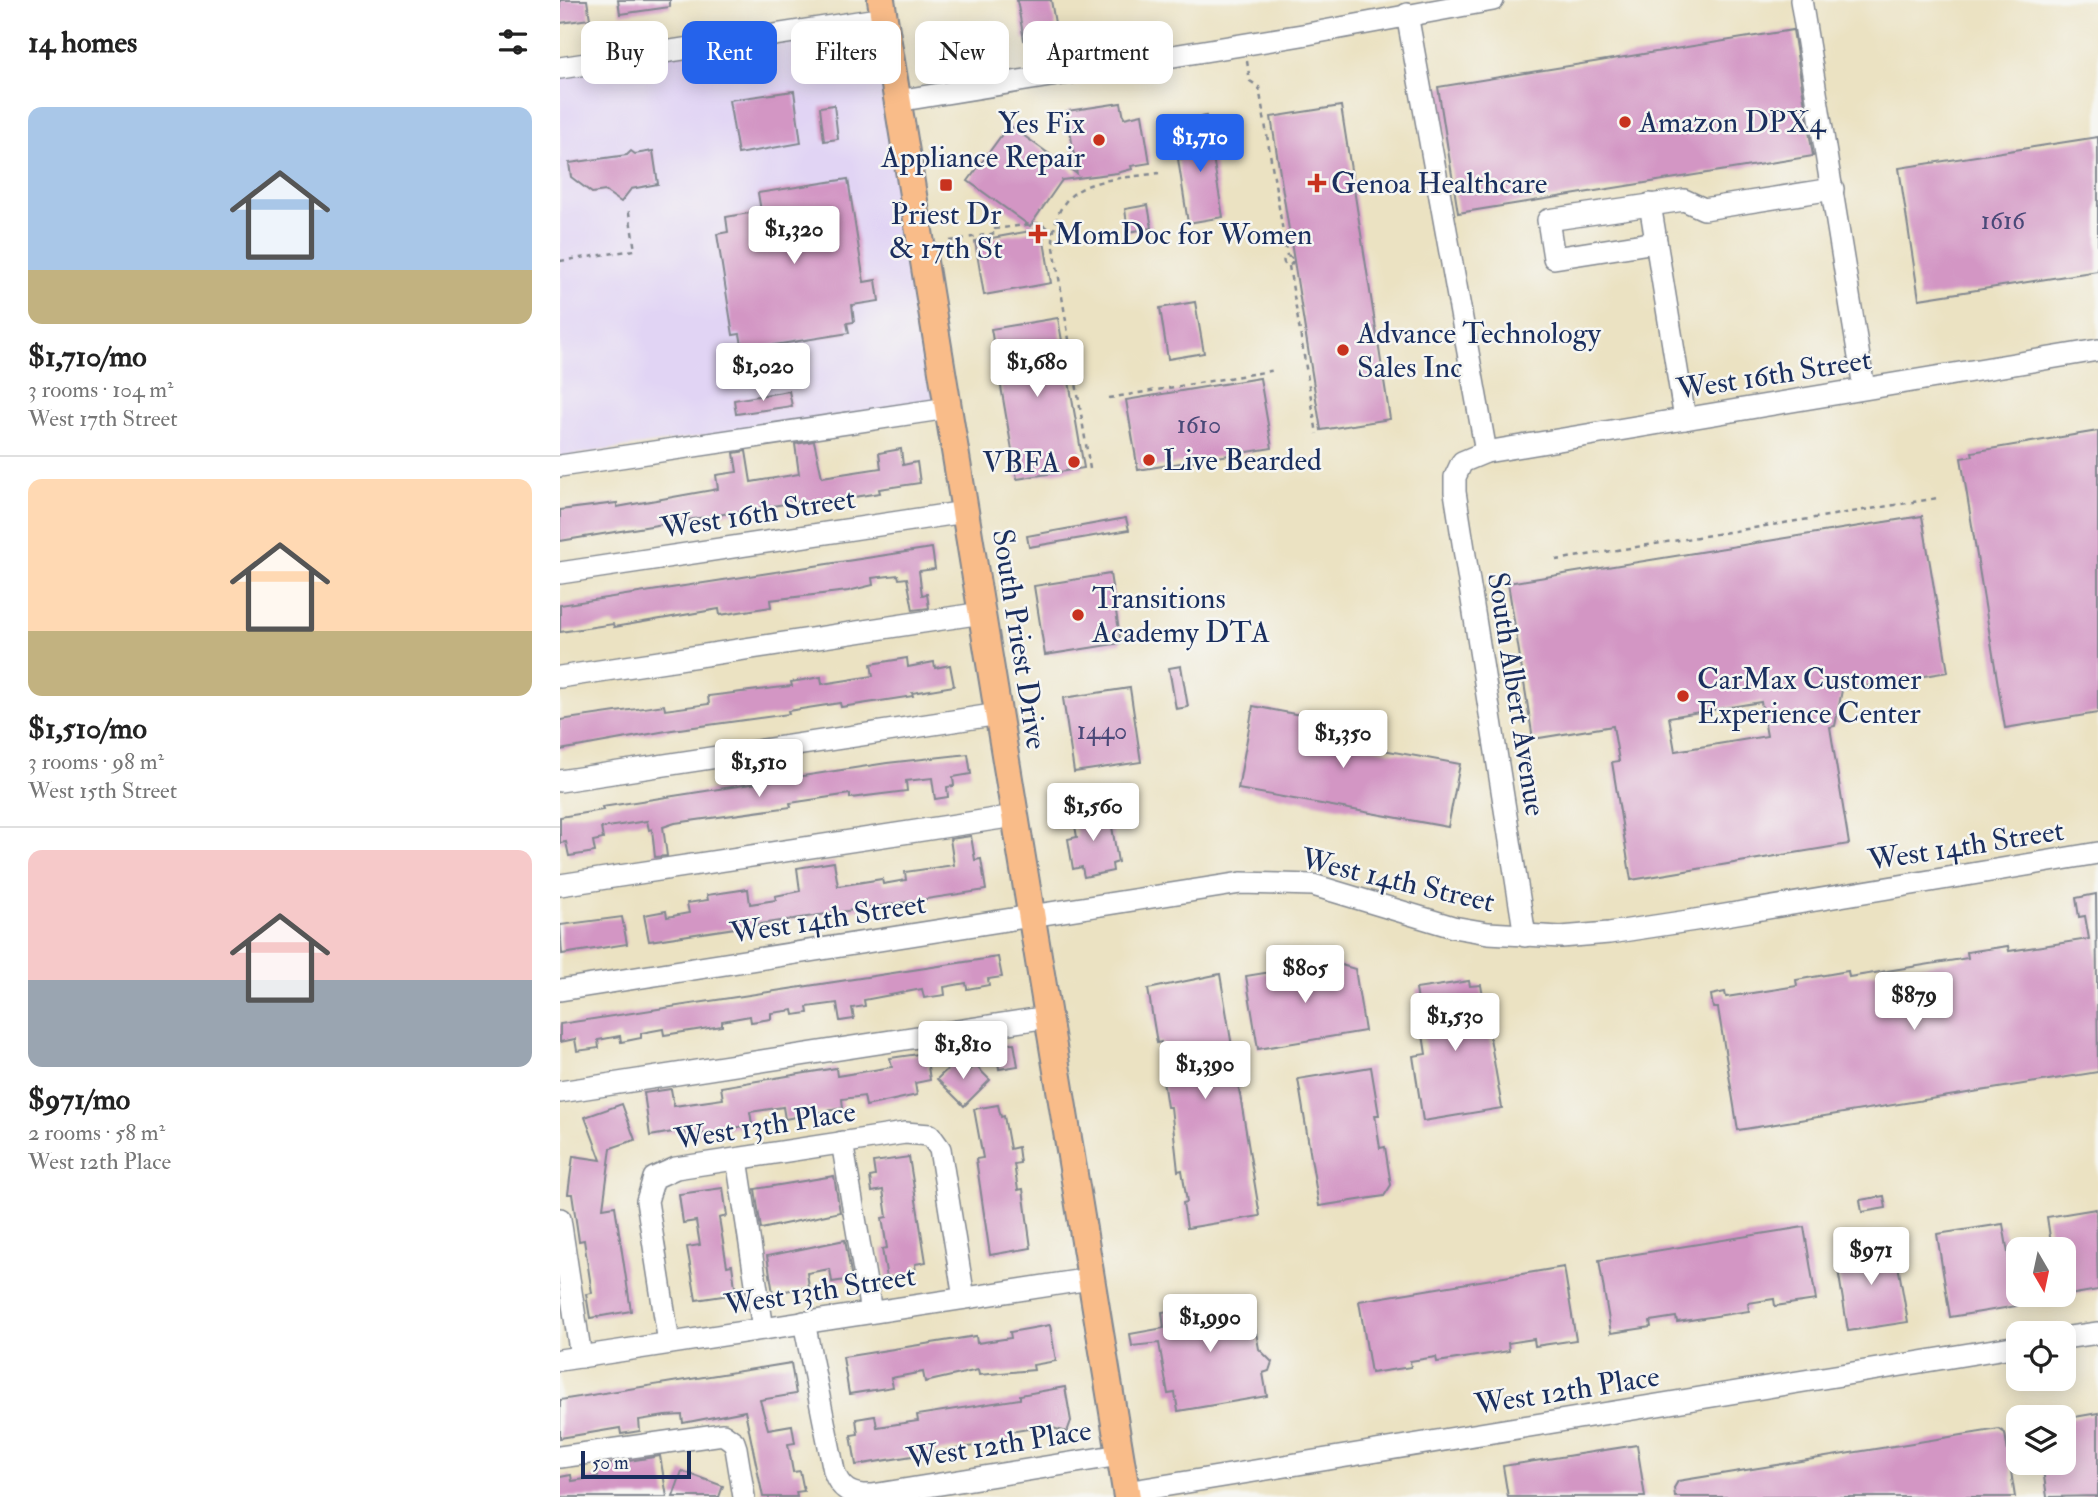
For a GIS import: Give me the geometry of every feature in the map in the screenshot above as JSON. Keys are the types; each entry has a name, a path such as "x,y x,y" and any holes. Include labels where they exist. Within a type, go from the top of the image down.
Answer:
{"main road":[{"name":"South Priest Drive","path":"882,9 1126,1494"}],"street":[{"path":"897,101 1302,35 1493,0"},
{"path":"1801,0 1864,388"},
{"path":"560,68 882,9"},
{"path":"1407,14 1486,452"},
{"path":"1656,242 1554,258 1548,220 1684,200 1704,209 1833,189"},
{"path":"1650,204 1685,419"},
{"name":"West 16th Street","path":"1462,462 1486,452 2098,350"},
{"path":"560,466 947,408"},
{"name":"South Albert Avenue","path":"1462,462 1455,477 1455,492 1525,936"},
{"name":"West 16th Street","path":"560,573 965,512"},
{"path":"560,677 982,613"},
{"path":"560,781 999,714"},
{"path":"560,885 1015,816"},
{"name":"West 14th Street","path":"560,990 1196,889 1261,882 1313,885 1453,927 1525,936 1609,933 2098,853"},
{"path":"560,1092 1048,1017"},
{"name":"West 13th Place","path":"669,1343 647,1201 653,1178 668,1170 842,1142 905,1133 930,1135 942,1156 964,1298"},
{"path":"842,1142 871,1312"},
{"path":"737,1159 763,1329"},
{"path":"560,1219 570,1359"},
{"name":"West 13th Street","path":"570,1359 1090,1279"},
{"name":"West 12th Place","path":"804,1322 834,1471 847,1491 872,1495 1120,1455"},
{"path":"2076,1336 2098,1333"},
{"name":"West 12th Place","path":"1126,1494 2006,1348"},
{"path":"560,1457 723,1434 734,1441 744,1497"}],"path":[{"path":"1247,60 1250,81 1259,88 1287,256 1293,260 1289,266"},
{"path":"1090,469 1054,232 1058,211 1073,192 1096,183 1159,173"},
{"path":"560,261 635,250 628,207"},
{"path":"950,241 996,233 995,229 1040,223 1054,232"},
{"path":"1287,256 1283,261 1289,266 1317,434"},
{"path":"1109,398 1276,370"},
{"path":"1556,561 1938,498"}],"shaded area":[{"path":"791,32 791,84 895,84 946,401 560,457 560,68 581,65 581,84 668,84 668,51 682,49 682,84 777,84 777,35"}],"building":[{"path":"560,0 587,0 590,19 560,23"},
{"path":"618,0 670,0 670,7 620,14"},
{"path":"1017,0 1051,0 1055,21 1023,21 1023,34"},
{"name":"Amazon DPX4","path":"1793,30 1813,156 1458,213 1438,87"},
{"path":"794,91 801,143 738,154 729,100"},
{"path":"1121,103 1124,118 1142,114 1150,163 1131,166 1132,169 1117,173 1062,180 1030,226 968,181 1009,125 1077,174 1067,111"},
{"path":"834,105 838,139 824,141 820,107"},
{"path":"1341,106 1390,419 1321,430 1271,117"},
{"path":"1206,116 1223,217 1188,223 1178,159 1190,158 1183,120"},
{"path":"2098,137 2098,271 1919,299 1899,168"},
{"path":"631,151 635,154 653,151 658,184 631,189 621,202 605,191 592,193 571,177 569,163 627,155"},
{"path":"848,179 864,282 876,280 879,301 852,305 854,322 847,323 849,333 743,350 740,334 733,335 717,234 728,232 726,217 761,211 758,193"},
{"path":"1148,205 1152,228 1128,232 1125,209"},
{"path":"1042,229 1051,283 984,295 975,241"},
{"path":"1195,302 1204,353 1168,359 1160,308"},
{"path":"1058,318 1084,468 1017,479 991,329"},
{"path":"1260,378 1272,448 1138,470 1126,400"},
{"path":"789,391 792,406 736,414 734,400"},
{"path":"2098,431 2098,713 2005,728 1961,458 1973,456 1972,452"},
{"path":"814,441 822,477 881,468 879,453 901,449 903,465 917,462 920,483 879,489 880,493 803,505 803,501 560,541 560,510 617,503 617,507 718,489 716,475 737,472 734,453 746,451 751,482 799,474 795,444"},
{"name":"CarMax Customer Experience Center","path":"1922,516 1948,672 1842,690 1835,726 1830,727 1849,844 1631,880 1612,762 1619,761 1613,726 1533,739 1508,583","holes":["1761,702 1767,736 1675,751 1669,717"]},
{"path":"1126,518 1129,530 1029,547 1027,536"},
{"path":"932,548 935,569 919,571 922,595 927,594 929,608 913,610 907,578 899,579 898,575 872,578 873,585 848,591 770,600 771,607 720,615 719,609 614,627 613,624 560,632 560,605"},
{"name":"Transitions Academy DTA","path":"1110,574 1121,643 1045,655 1034,586"},
{"path":"907,658 908,667 934,662 935,668 950,665 954,686 912,693 913,696 841,707 840,703 788,711 789,714 672,730 560,750 560,720 664,705 665,710 709,704 708,696 792,686 791,682 821,677 822,684 873,676 871,664"},
{"path":"1181,666 1188,707 1176,709 1169,668"},
{"path":"1130,688 1141,762 1074,772 1063,698"},
{"path":"1253,706 1353,725 1350,744 1460,764 1448,827 1238,789"},
{"path":"968,754 971,774 953,777 954,786 947,787 948,797 935,799 932,778 906,781 907,791 850,798 850,794 790,803 791,807 675,823 663,827 667,856 655,857 652,829 649,830 647,821 601,828 603,839 593,841 595,852 569,856 566,842 560,843 560,817 603,810 602,807 887,763"},
{"path":"1109,809 1118,862 1112,864 1113,871 1084,877 1082,867 1073,869 1068,839 1077,837 1073,815"},
{"path":"971,836 975,860 981,859 986,890 649,941 644,915 666,911 667,917 689,913 687,903 708,900 707,895 748,889 750,904 776,900 775,896 800,891 797,868 834,862 838,886 882,879 883,884 906,880 905,872 954,865 950,839"},
{"path":"2096,894 2098,1072 1738,1130 1718,1008 1713,1008 1711,995 1725,992 1726,997 1797,986 1796,980 1848,971 1849,977 1968,958 1967,952 2008,946 2009,951 2089,939 2085,916 2079,917 2076,898"},
{"path":"622,917 627,944 562,954 560,925"},
{"path":"998,957 1002,977 988,979 989,985 967,989 966,983 944,987 945,995 924,998 922,989 864,1000 865,1006 852,1008 854,1019 840,1021 837,1003 807,1007 808,1013 794,1015 793,1010 771,1013 771,1019 751,1022 750,1016 722,1021 722,1026 664,1035 663,1029 641,1033 641,1038 621,1042 620,1036 598,1040 599,1048 577,1051 575,1039 560,1042 560,1024"},
{"path":"1331,962 1355,969 1365,1031 1258,1049 1246,976 1283,970 1284,974 1316,968 1315,964"},
{"path":"1220,974 1260,1216 1187,1228 1183,1203 1187,1202 1182,1170 1178,1171 1171,1107 1167,1107 1162,1074 1166,1074 1161,1042 1157,1043 1148,989"},
{"path":"1469,981 1470,986 1481,985 1502,1108 1423,1121 1413,1056 1426,1054 1416,989"},
{"path":"1014,1043 1018,1066 999,1069 996,1045"},
{"path":"926,1053 930,1080 915,1083 917,1095 866,1106 864,1096 842,1099 843,1108 785,1119 783,1107 750,1112 752,1124 685,1137 684,1130 650,1136 644,1093 671,1089 674,1106 723,1099 721,1087 836,1068 837,1076 892,1067 890,1058"},
{"path":"958,1059 969,1070 975,1065 990,1080 964,1106 937,1079"},
{"path":"1371,1067 1379,1115 1375,1115 1380,1148 1385,1147 1391,1185 1384,1196 1319,1206 1298,1079"},
{"path":"622,1104 635,1140 611,1148 603,1208 615,1206 631,1311 590,1318 586,1294 592,1293 584,1240 579,1241 572,1194 568,1194 573,1156 601,1160 585,1117"},
{"path":"998,1105 1001,1117 1004,1116 1010,1149 1018,1147 1020,1163 1014,1164 1018,1190 1023,1189 1031,1248 990,1255 976,1159 983,1158 974,1109"},
{"path":"909,1157 926,1262 915,1264 916,1273 887,1278 882,1249 887,1248 882,1218 887,1217 883,1190 872,1192 870,1177 875,1176 873,1162"},
{"path":"834,1176 840,1212 761,1229 755,1189"},
{"path":"723,1188 727,1216 719,1218 727,1266 732,1265 736,1294 696,1300 687,1247 700,1245 696,1221 683,1223 679,1194"},
{"path":"1884,1196 1886,1208 1862,1212 1860,1200"},
{"path":"2096,1209 2098,1290 2076,1294 2076,1237 2050,1237 2047,1217"},
{"path":"2003,1224 2006,1242 2006,1307 2011,1307 1950,1317 1937,1234"},
{"path":"1804,1227 1816,1300 1775,1306 1774,1299 1748,1303 1749,1311 1677,1322 1676,1317 1650,1321 1651,1327 1611,1333 1599,1260"},
{"path":"845,1240 852,1279 832,1282 830,1269 807,1273 809,1287 773,1293 767,1256"},
{"path":"1894,1242 1908,1322 1848,1331 1835,1251"},
{"path":"1564,1267 1576,1340 1535,1346 1534,1339 1508,1343 1509,1351 1437,1362 1436,1357 1410,1361 1411,1367 1371,1373 1359,1301"},
{"path":"1250,1298 1259,1349 1272,1362 1269,1371 1263,1373 1267,1396 1178,1411 1175,1393 1168,1394 1159,1343 1132,1346 1130,1334 1164,1328 1162,1312"},
{"path":"1050,1325 1056,1361 1033,1365 1034,1370 979,1375 978,1370 925,1382 923,1372 891,1378 893,1387 849,1394 843,1357 976,1336 977,1343 1011,1338 1010,1332"},
{"path":"791,1363 796,1394 760,1400 768,1429 792,1425 795,1443 788,1444 793,1472 800,1471 804,1491 796,1492 797,1497 763,1497 745,1411 683,1423 682,1415 665,1416 639,1420 640,1431 621,1434 620,1428 560,1438 560,1400"},
{"path":"1065,1387 1071,1421 1067,1432 1046,1426 1010,1432 1012,1440 856,1465 851,1435 858,1434 856,1419 875,1416 877,1427 918,1421 917,1415 1020,1399 1020,1395"},
{"path":"2098,1413 2098,1496 2047,1497 2044,1475 2076,1475 2076,1417"},
{"path":"1999,1429 2005,1433 2006,1475 2012,1475 2015,1497 1675,1497 1674,1488 1678,1481"},
{"path":"1637,1445 1645,1497 1508,1497 1503,1466"},
{"path":"660,1456 667,1497 560,1497 560,1477 571,1475 572,1481 598,1477 597,1466"},
{"path":"682,1471 723,1486 719,1497 673,1497"}],"place":[{"name":"Amazon DPX4","path":"1625,122"},
{"name":"Yes Fix Appliance Repair","path":"1099,140"},
{"name":"Genoa Healthcare","path":"1317,183"},
{"name":"Priest Dr & 17th St","path":"946,185"},
{"name":"MomDoc for Women","path":"1038,234"},
{"name":"Advance Technology Sales Inc","path":"1343,350"},
{"name":"Live Bearded","path":"1149,460"},
{"name":"VBFA","path":"1074,462"},
{"name":"Transitions Academy DTA","path":"1078,615"},
{"name":"CarMax Customer Experience Center","path":"1683,696"}]}
